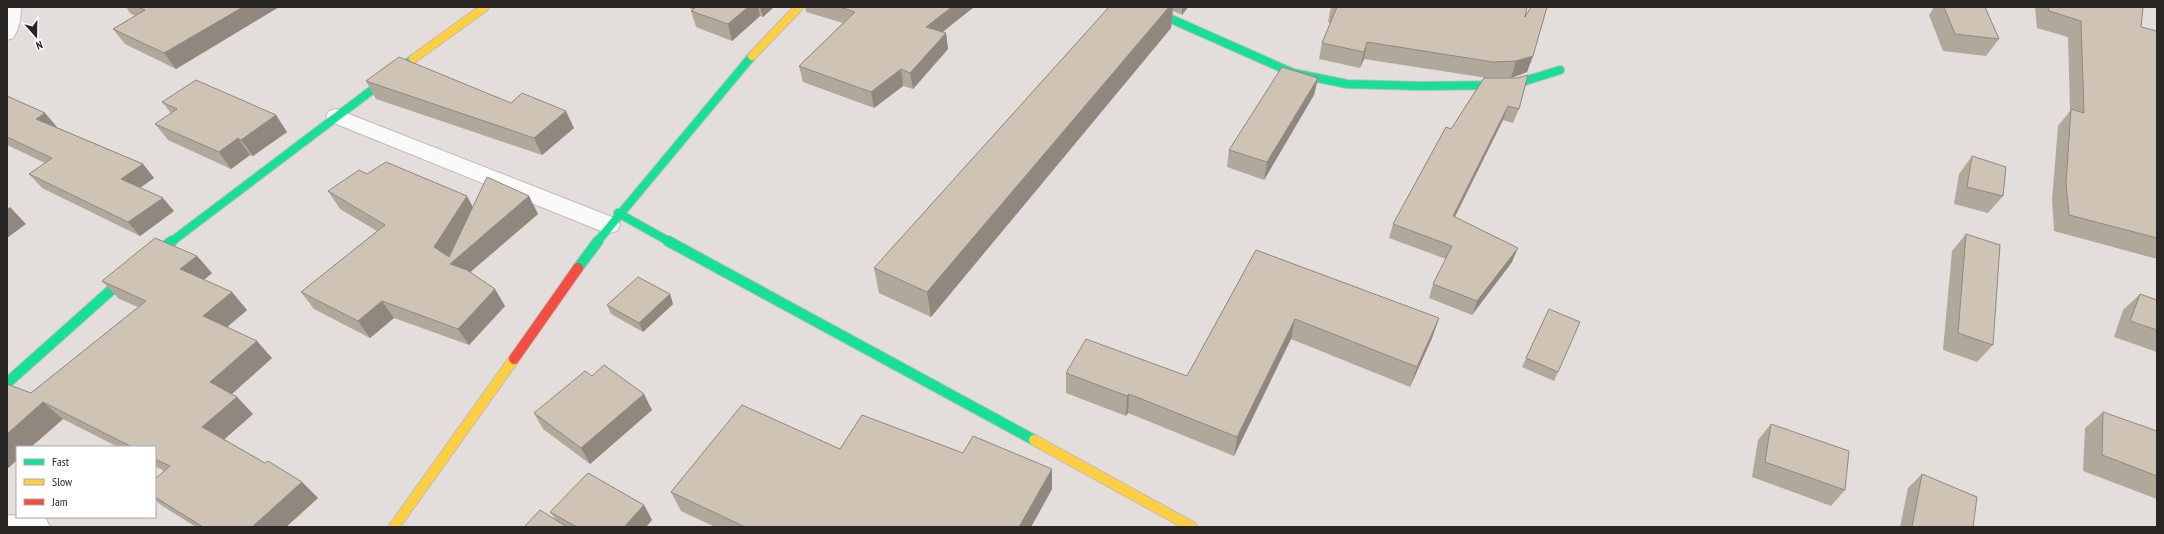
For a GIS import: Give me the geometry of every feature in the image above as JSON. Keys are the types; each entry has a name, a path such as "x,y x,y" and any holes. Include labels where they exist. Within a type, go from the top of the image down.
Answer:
{"street":[{"path":"7,34 12,17 12,7"},
{"path":"7,383 137,267 336,116 485,7"},
{"path":"394,527 613,219 758,50 799,7"},
{"path":"1144,7 1293,72 1347,84 1420,86 1512,85 1560,70"},
{"path":"336,116 613,219 1192,527"},
{"path":"7,526 36,527"}],"building":[{"path":"138,7 243,7 164,53 113,29 145,10"},
{"path":"696,7 748,7 728,24 691,11"},
{"path":"840,7 952,7 926,27 946,33 910,73 901,69 871,92 799,66 855,12"},
{"path":"1109,7 1169,7 927,292 874,268"},
{"path":"1337,7 1527,7 1525,17 1531,7 1547,7 1533,56 1516,61 1493,62 1367,42 1364,52 1322,43"},
{"path":"1944,7 1985,7 1999,39 1955,34"},
{"path":"2048,7 2143,7 2141,27 2157,31 2157,238 2069,215 2066,183 2071,109 2084,113 2081,21 2049,11"},
{"path":"399,57 511,103 522,93 566,111 534,138 366,81"},
{"path":"1282,67 1318,78 1267,162 1229,150"},
{"path":"1528,75 1519,109 1508,106 1453,216 1518,248 1477,301 1433,284 1452,246 1393,224 1446,127 1451,129 1484,78 1517,78"},
{"path":"196,80 276,115 241,140 238,138 219,152 155,124 177,109 162,102"},
{"path":"7,96 45,113 36,119 143,164 121,179 163,198 128,222 29,174 52,158 7,137"},
{"path":"1972,156 2006,167 2003,196 1967,187"},
{"path":"386,162 467,196 434,247 449,257 487,177 529,196 450,264 467,270 495,289 458,329 382,301 358,321 301,292 385,225 328,191 359,170 367,174"},
{"path":"1966,234 2000,245 1993,345 1958,333"},
{"path":"155,238 197,256 180,269 232,292 203,316 257,341 210,382 237,397 202,427 265,463 268,461 302,482 252,527 203,527 156,498 156,478 170,466 156,459 156,446 130,446 43,402 7,434 7,384 31,393 146,301 102,281"},
{"path":"1256,250 1439,318 1417,367 1295,319 1237,437 1129,394 1127,396 1066,373 1086,339 1187,376"},
{"path":"638,277 670,294 639,323 607,305"},
{"path":"2140,294 2157,300 2157,330 2130,321"},
{"path":"1549,309 1580,322 1558,372 1526,358"},
{"path":"604,365 644,394 581,448 534,413 585,371 592,376"},
{"path":"742,405 840,449 862,415 963,453 973,436 1052,469 1019,527 745,527 671,492"},
{"path":"2103,412 2157,431 2157,476 2102,455"},
{"path":"1771,424 1849,451 1845,490 1765,462"},
{"path":"588,473 644,505 624,527 577,527 550,512"},
{"path":"1922,474 1977,497 1973,527 1912,527"},
{"path":"540,510 567,527 524,527"}],"traffic: fast":[{"path":"1144,7 1293,73 1347,84 1420,86 1512,85 1560,70"},
{"path":"578,268 609,225 752,56"},
{"path":"7,383 137,267 413,59"},
{"path":"618,213 1034,440"}],"traffic: slow":[{"path":"413,59 485,7"},
{"path":"752,56 799,7"},
{"path":"394,527 514,359"},
{"path":"1034,440 1192,527"}],"traffic: jam":[{"path":"514,359 578,268"}]}
